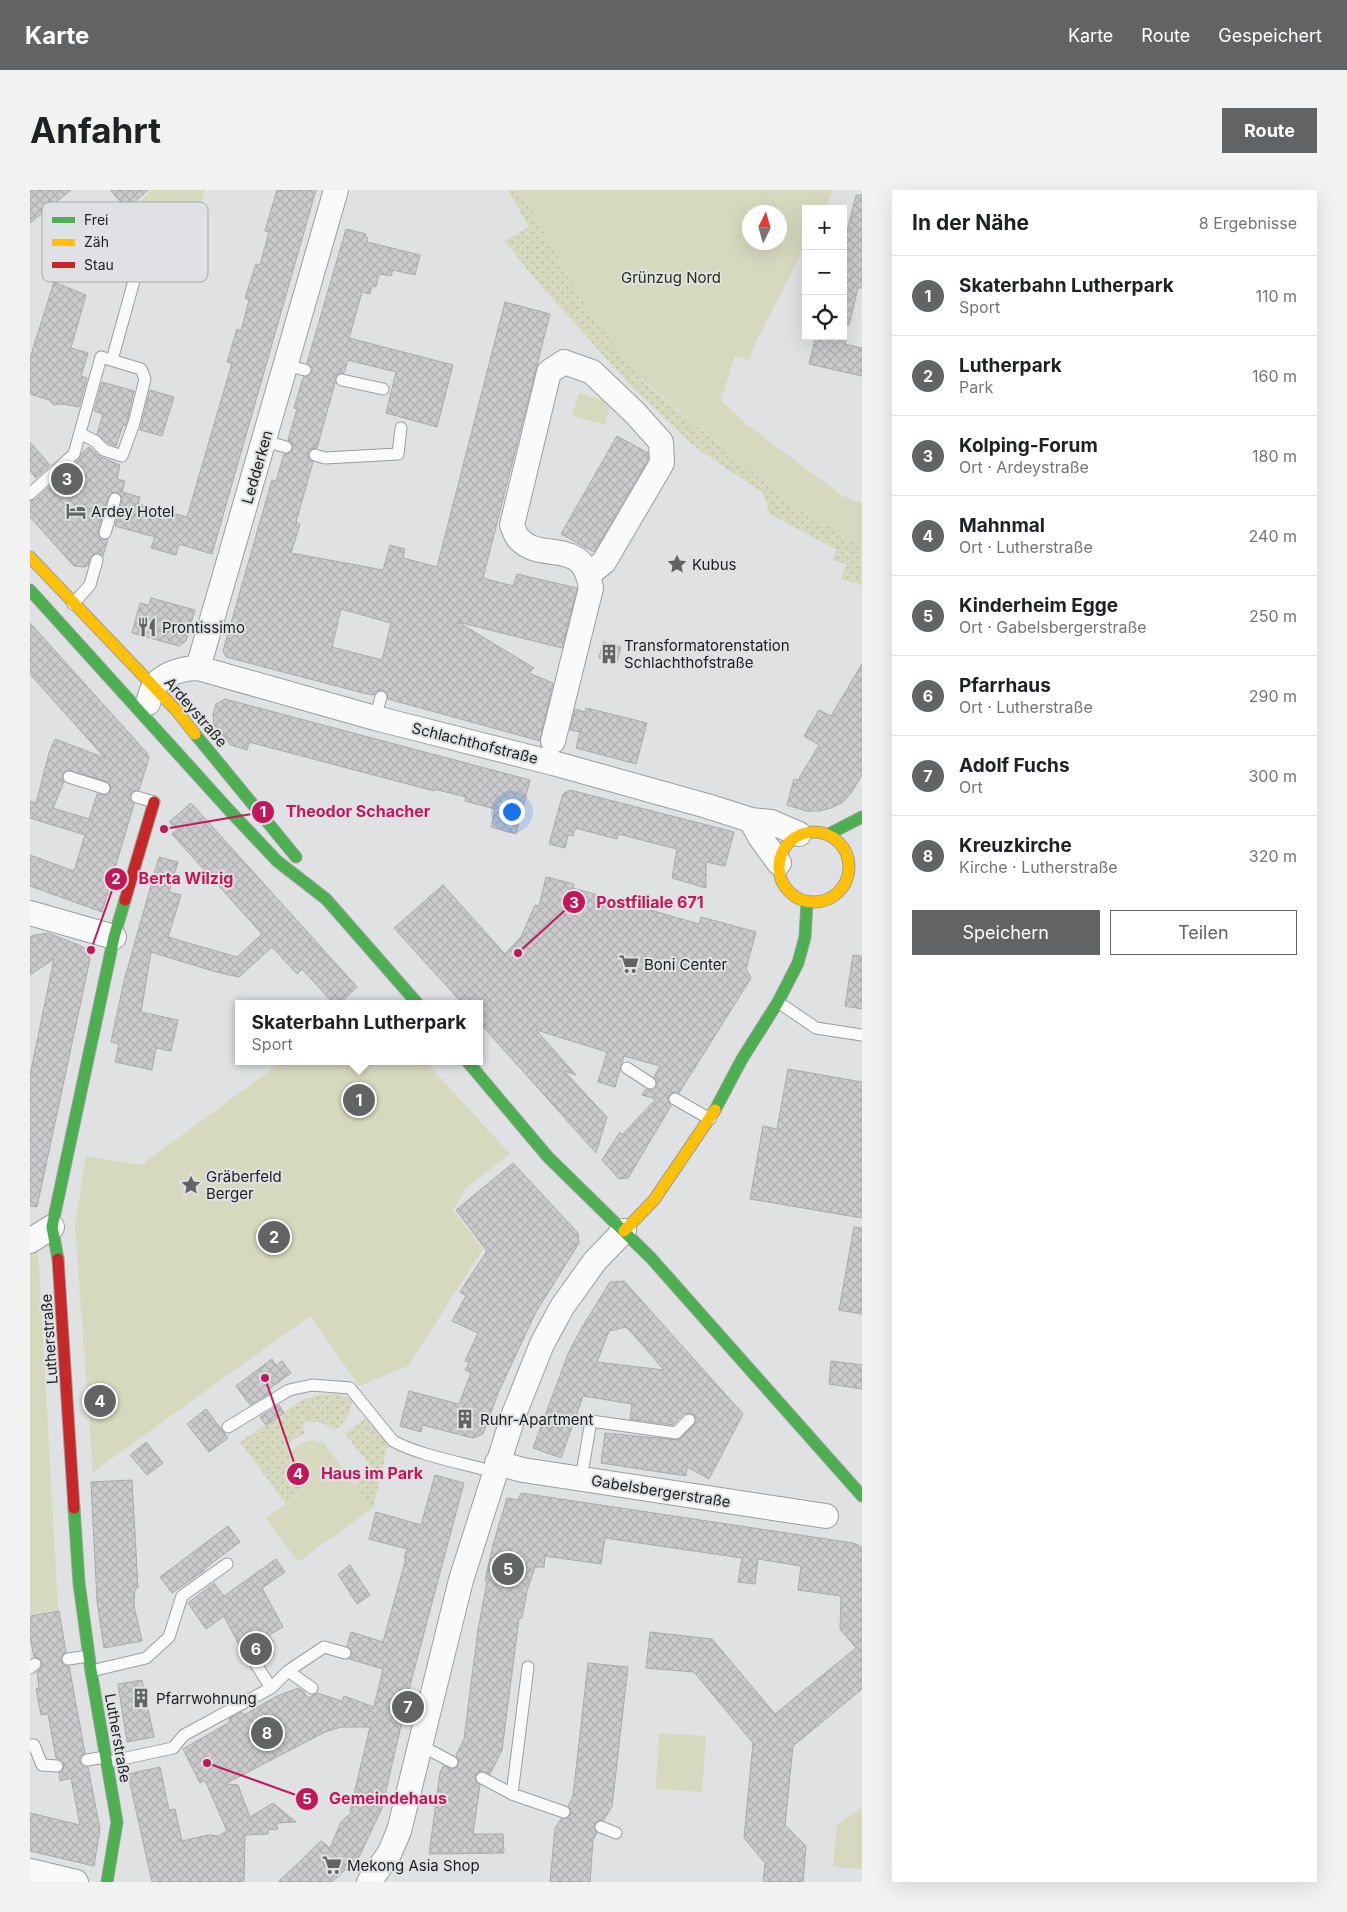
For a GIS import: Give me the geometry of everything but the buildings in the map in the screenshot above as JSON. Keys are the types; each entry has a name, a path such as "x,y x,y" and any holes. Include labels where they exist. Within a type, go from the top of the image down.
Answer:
{"main road":[{"name":"Ardeystraße","path":"30,557 176,710 283,840 326,899"},
{"path":"30,590 277,861 326,899 414,1000"},
{"name":"Lutherstraße","path":"107,1882 117,1822 108,1759 90,1671 79,1583 58,1252 52,1227 114,937 154,802"},
{"path":"829,834 862,816"},
{"path":"809,831 829,834 842,845 852,858 846,882 840,892 825,900 807,902 793,896 779,874 778,863 785,846 799,834 809,831"},
{"path":"624,1231 654,1200 710,1119 742,1060 778,1002 798,963 805,937 807,902"},
{"path":"470,1065 548,1157 651,1258 862,1496"}],"street":[{"name":"Ledderken","path":"198,668 275,444 296,367 336,190"},
{"path":"564,362 592,372 635,413 661,442 662,463 604,562 589,574 580,562 564,552 530,548 518,538 512,524 549,372 564,362"},
{"name":"Schlachthofstraße","path":"548,751 568,682 591,588 589,574"},
{"path":"144,714 154,686 162,679 178,671 198,668"},
{"name":"Schlachthofstraße","path":"198,668 378,708 548,751 751,820 771,822 799,834"},
{"path":"159,733 176,710"},
{"path":"751,820 778,863"},
{"path":"30,913 114,937"},
{"path":"30,1241 52,1227"},
{"path":"369,1882 389,1854 399,1831 461,1580 495,1468 514,1414 542,1344 558,1314 590,1267 624,1231"},
{"name":"Gabelsbergerstraße","path":"495,1468 523,1470 826,1516"},
{"path":"30,1871 76,1882"}],"lane":[{"path":"112,360 134,282"},
{"path":"30,494 74,454 101,358 141,369 145,379 134,423 122,456 104,450 95,441 81,434"},
{"path":"342,380 383,388"},
{"path":"315,455 325,458 398,454 401,428"},
{"path":"105,533 115,499"},
{"path":"73,604 90,585 97,560"},
{"path":"69,777 104,788"},
{"path":"137,797 154,802"},
{"path":"778,1002 816,1028 862,1035"},
{"path":"628,1068 650,1083"},
{"path":"675,1100 710,1119"},
{"path":"228,1427 289,1390 312,1385 350,1388 393,1441 421,1452 495,1468"},
{"path":"581,1479 591,1421 676,1433 689,1420"},
{"path":"90,1671 146,1658 169,1637 182,1596 227,1564"},
{"path":"87,1760 108,1759 173,1748 184,1735 271,1688 288,1671 324,1647 345,1653"},
{"path":"68,1659 89,1656"},
{"path":"256,1664 271,1688"},
{"path":"512,1794 528,1667"},
{"path":"288,1671 312,1688"},
{"path":"30,1745 34,1745 42,1765 57,1766"},
{"path":"420,1745 452,1762"},
{"path":"482,1778 512,1794 564,1812"},
{"path":"601,1826 616,1833"}],"green space":[{"path":"152,190 205,190 202,202 140,202"},
{"path":"508,190 520,190 588,310 642,381 793,506 862,547 862,585 841,579 846,564 832,560 837,550 770,514 763,493 694,446 632,387 543,288 504,241 529,227"},
{"name":"Grünzug Nord","path":"520,190 833,190 826,205 802,205 802,252 754,346 750,360 735,356 721,400 746,424 843,496 862,503 862,547 793,506 638,376 588,310"},
{"path":"579,393 611,402 605,425 572,416"},
{"path":"278,1065 429,1065 510,1154 466,1188 453,1210 483,1249 408,1366 359,1386 310,1316 93,1472 75,1225 86,1156 141,1165"},
{"path":"38,1250 58,1610 30,1615 30,1255"},
{"path":"322,1394 338,1394 353,1400 347,1417 335,1430 320,1422 303,1422 304,1434 294,1439 286,1447 292,1451 290,1462 292,1472 305,1489 286,1504 240,1442 302,1400"},
{"path":"365,1418 388,1444 373,1508 355,1484 373,1469 345,1434"},
{"path":"313,1440 324,1443 373,1508 298,1562 266,1518 305,1490 293,1474 289,1461 292,1451 296,1447"},
{"path":"659,1733 706,1736 702,1792 656,1789"},
{"path":"862,1807 862,1869 833,1867 837,1825"}],"traffic: fast":[{"path":"30,590 228,809 277,861 326,899 414,1000"},
{"path":"195,734 296,857"},
{"path":"829,834 862,817"},
{"path":"58,1259 52,1227 114,937 125,900"},
{"path":"715,1110 742,1059 778,1002 798,963 805,937 807,902"},
{"path":"470,1065 548,1157 651,1258 862,1496"},
{"path":"74,1508 79,1583 91,1671 117,1822 107,1882"}],"traffic: slow":[{"path":"30,557 176,710 195,734"},
{"path":"821,832 834,838 843,847 847,853 849,867 847,881 839,892 828,900 807,902 800,900 789,892 781,881 779,860 781,853 789,842 800,834 821,832"},
{"path":"624,1231 654,1200 715,1110"}],"traffic: jam":[{"path":"125,900 154,802"},
{"path":"58,1259 74,1508"}],"place":[{"name":"Kolping-Forum","path":"67,479"},
{"name":"Ardey Hotel","path":"76,511"},
{"name":"Kubus","path":"677,564"},
{"name":"Prontissimo","path":"147,627"},
{"name":"Transformatorenstation Schlachthofstraße","path":"609,654"},
{"name":"Theodor Schacher","path":"164,829"},
{"name":"Berta Wilzig","path":"91,950"},
{"name":"Postfiliale 671","path":"518,953"},
{"name":"Boni Center","path":"629,964"},
{"name":"Skaterbahn Lutherpark","path":"359,1100"},
{"name":"Gräberfeld Berger","path":"191,1185"},
{"name":"Lutherpark","path":"274,1237"},
{"name":"Haus im Park","path":"265,1378"},
{"name":"Mahnmal","path":"100,1401"},
{"name":"Ruhr-Apartment","path":"465,1419"},
{"name":"Kinderheim Egge","path":"508,1569"},
{"name":"Pfarrhaus","path":"256,1649"},
{"name":"Pfarrwohnung","path":"141,1698"},
{"name":"Adolf Fuchs","path":"408,1707"},
{"name":"Kreuzkirche","path":"267,1733"},
{"name":"Gemeindehaus","path":"207,1763"},
{"name":"Mekong Asia Shop","path":"332,1865"}]}
